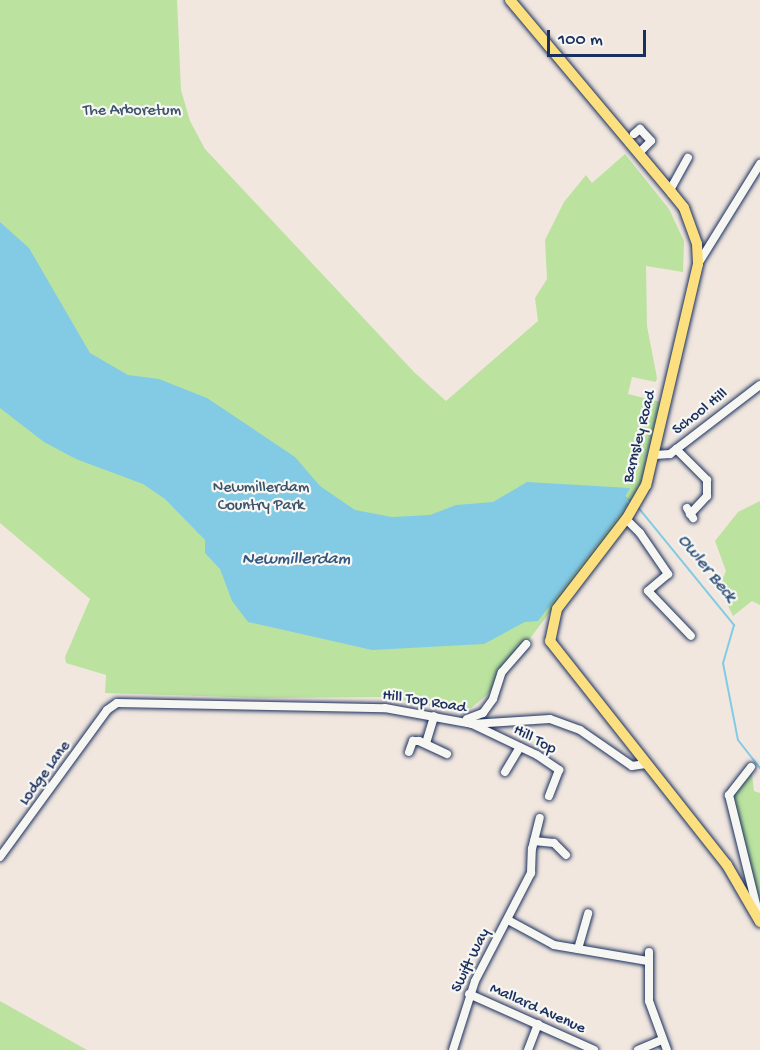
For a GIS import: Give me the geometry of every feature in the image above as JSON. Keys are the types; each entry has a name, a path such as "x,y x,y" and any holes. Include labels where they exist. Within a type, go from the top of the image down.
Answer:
{"main road":[{"name":"Barnsley Road","path":"515,2 670,190 692,226 698,264 655,455 636,505 557,609 549,636 553,649 727,865 759,919"}],"street":[{"path":"634,134 640,129 651,141 639,153"},
{"path":"670,190 688,159"},
{"path":"698,264 760,164"},
{"name":"School Hill","path":"655,455 670,454 760,385"},
{"path":"676,449 707,480 707,496 690,513"},
{"path":"626,519 640,533 668,574 648,591 691,636"},
{"path":"456,720 476,718 483,713 493,699 502,672 526,644"},
{"name":"Hill Top Road","path":"111,705 386,708 472,724 550,719 580,730 632,766 646,764"},
{"name":"Lodge Lane","path":"0,857 111,705"},
{"path":"426,743 434,716"},
{"name":"Hill Top","path":"472,724 520,747 559,770 549,796"},
{"path":"409,752 413,741 426,743 447,754"},
{"path":"505,772 520,747"},
{"path":"751,767 729,795 759,919"},
{"name":"Swift Way","path":"453,1050 469,994 528,880 540,818"},
{"path":"534,842 539,839 554,843 566,855"},
{"path":"516,884 525,888"},
{"path":"578,949 584,917"},
{"path":"508,920 543,942 648,961"},
{"path":"649,952 649,1001 661,1040 667,1050"},
{"name":"Mallard Avenue","path":"469,994 594,1050"},
{"path":"528,1050 538,1024"},
{"path":"638,1050 661,1040"}],"green space":[{"name":"Newmillerdam Country Park","path":"0,0 177,0 181,90 190,121 205,149 414,372 446,401 538,321 535,298 547,279 545,240 564,202 586,175 592,183 625,154 669,209 684,241 683,272 646,266 647,326 657,378 656,382 632,377 628,394 665,403 659,437 650,444 646,485 488,694 471,708 452,711 388,697 266,698 105,693 106,675 66,663 65,657 90,599 0,523"},
{"path":"760,501 760,605 752,601 733,616 719,587 726,571 715,541 738,512"},
{"path":"751,767 754,791 760,793 760,921 729,795"},
{"path":"0,1001 87,1050 0,1050"}],"water":[{"name":"Newmillerdam","path":"0,222 29,248 90,353 128,375 159,379 207,398 295,457 320,486 355,510 392,517 430,515 456,505 493,502 527,482 630,488 625,497 628,504 538,621 525,622 484,644 372,650 248,622 232,601 220,569 205,553 205,540 165,499 143,484 76,459 44,442 0,408"}],"waterway":[{"name":"Owler Beck","path":"625,497 633,503"},
{"name":"Owler Beck","path":"637,506 734,625 723,663 738,740 760,768"}],"park label":[{"name":"The Arboretum","path":"132,112"}]}
